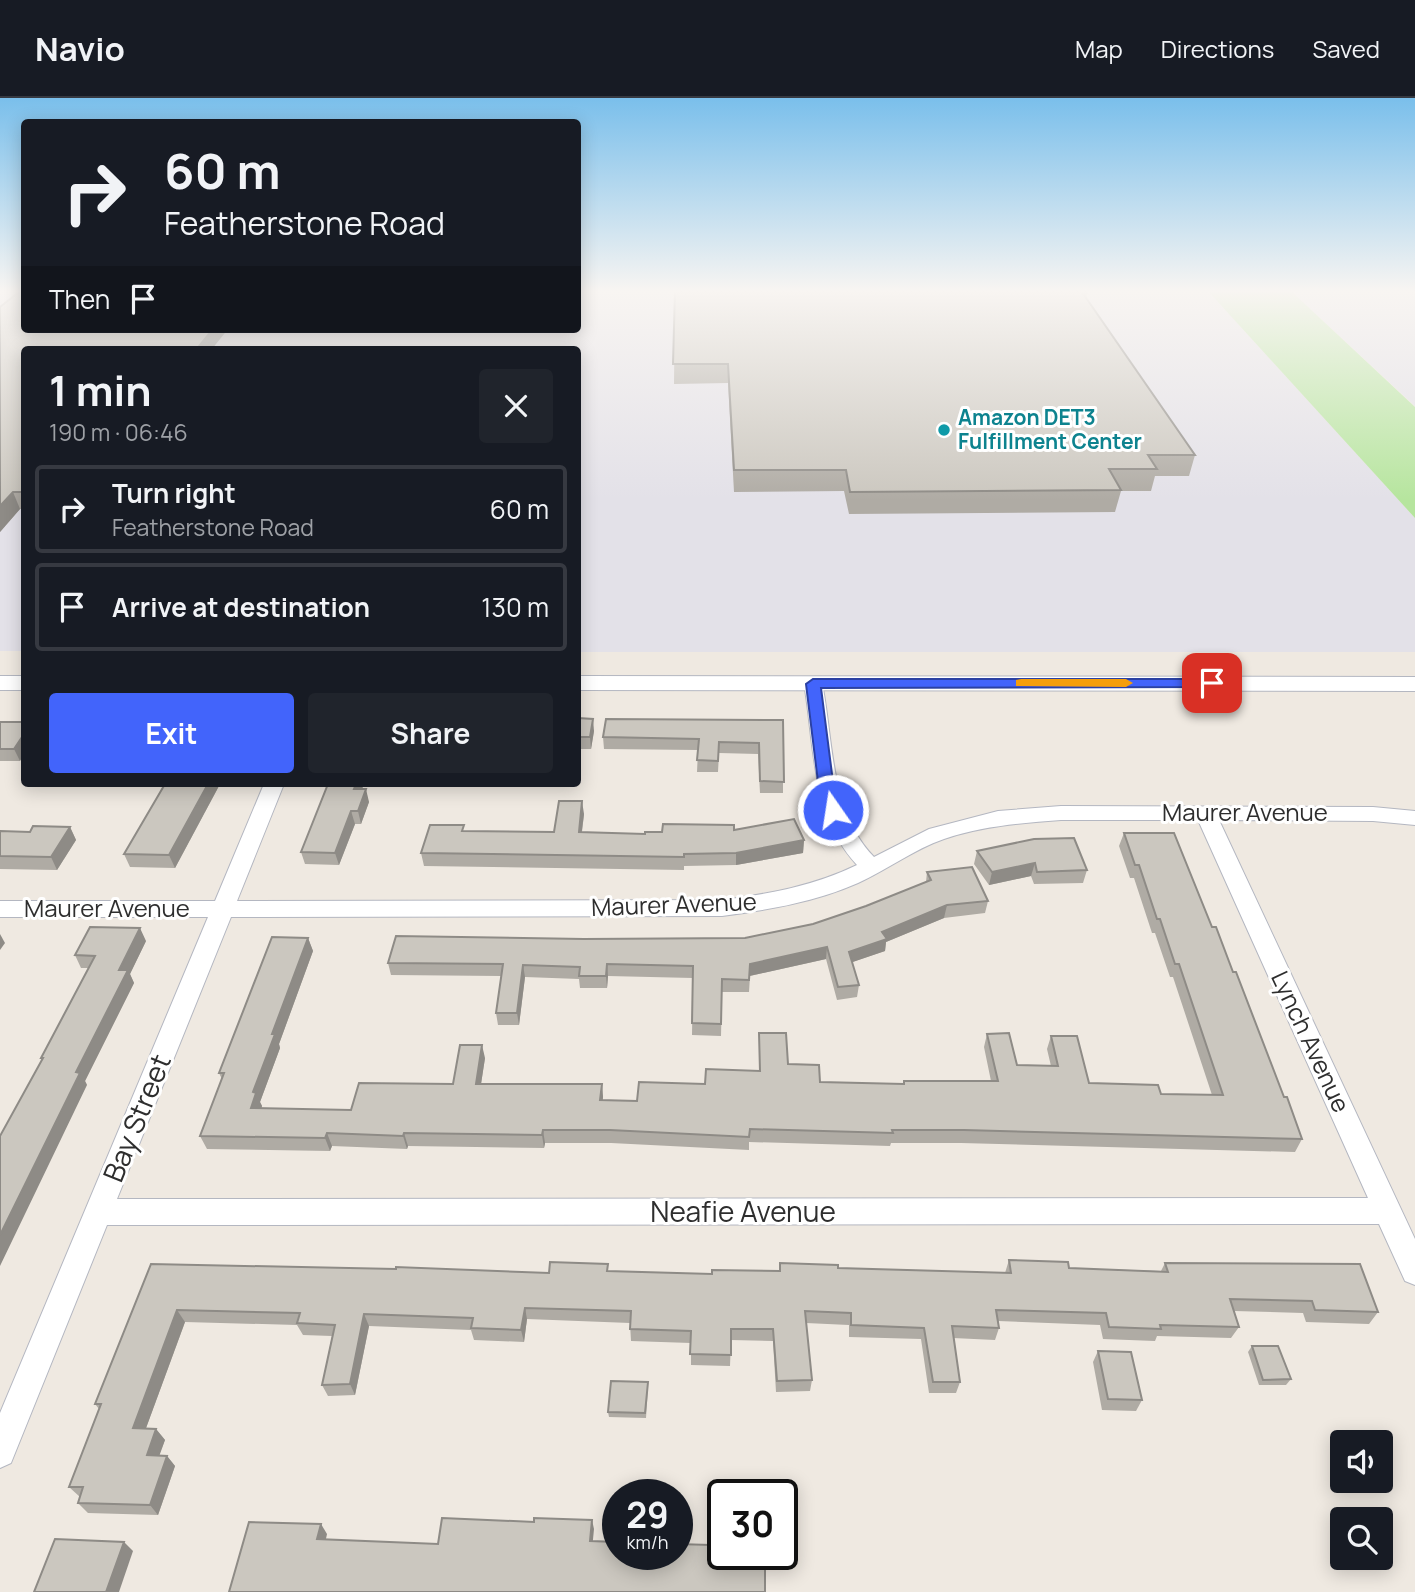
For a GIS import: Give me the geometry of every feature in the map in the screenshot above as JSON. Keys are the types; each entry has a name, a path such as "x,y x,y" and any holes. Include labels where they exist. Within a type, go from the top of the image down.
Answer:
{"street":[{"path":"0,683 21,683"},
{"path":"581,683 1415,684"},
{"path":"813,684 826,782 833,810 846,842 871,867"},
{"name":"Bay Street","path":"0,1452 273,787"},
{"name":"Maurer Avenue","path":"0,909 722,908 796,896 827,887 936,834 998,818 1062,813 1385,814 1415,818"},
{"name":"Lynch Avenue","path":"1205,813 1415,1271"},
{"name":"Neafie Avenue","path":"99,1212 1387,1211"}],"shaded area":[{"path":"0,361 21,361 21,651 0,651"},
{"path":"581,361 1272,361 1415,518 1415,652 581,652"},
{"path":"1366,361 1415,361 1415,406"}],"green space":[{"path":"1272,361 1366,361 1415,407 1415,518"}],"building":[{"path":"0,361 21,361 21,492 13,492 0,506"},
{"path":"673,361 1130,361 1195,455 1148,455 1157,469 1109,469 1121,490 850,492 846,470 734,470 728,364 673,364"},
{"path":"581,718 593,719 590,737 581,737"},
{"path":"606,719 783,720 784,782 760,781 759,743 719,742 718,761 697,760 699,739 603,737"},
{"path":"0,722 21,722 21,738 14,749 0,749"},
{"path":"163,787 206,787 169,855 124,854"},
{"path":"327,787 366,789 358,811 351,811 335,853 301,852"},
{"path":"559,801 582,801 579,832 645,834 662,832 663,824 734,825 734,830 794,819 804,840 736,853 684,854 684,857 421,853 430,825 464,825 462,831 554,832"},
{"path":"33,826 70,827 51,857 0,856 0,831 30,832"},
{"path":"1124,833 1174,833 1212,927 1216,927 1233,972 1236,972 1302,1139 964,1130 892,1130 893,1133 750,1129 749,1137 610,1130 543,1130 542,1135 404,1133 403,1136 327,1133 325,1138 200,1136 224,1073 219,1073 272,937 308,938 272,1034 275,1034 253,1092 256,1093 251,1108 351,1110 359,1083 453,1084 460,1045 482,1045 476,1084 602,1084 600,1100 637,1101 639,1082 705,1084 706,1069 760,1071 759,1033 786,1033 788,1064 819,1065 820,1082 904,1084 904,1081 998,1081 987,1034 1009,1033 1017,1065 1058,1066 1051,1036 1077,1036 1089,1083 1158,1085 1161,1094 1223,1095 1179,964 1175,964 1139,865 1135,865"},
{"path":"1074,838 1087,870 1037,872 1035,863 992,872 977,851 1034,839"},
{"path":"972,867 988,901 947,905 882,932 887,939 849,952 859,985 838,987 827,947 750,964 749,980 722,979 721,1024 692,1023 693,966 607,964 606,976 579,976 580,967 523,965 517,1013 496,1013 503,964 388,963 396,936 745,938 813,924 866,906 931,880 927,872"},
{"path":"90,927 140,928 119,970 128,970 76,1072 80,1073 0,1235 0,1136 95,956 75,955"},
{"path":"1009,1260 1068,1262 1069,1268 1168,1272 1165,1263 1360,1264 1378,1312 1315,1310 1312,1301 1230,1299 1239,1327 1160,1325 1161,1329 1109,1327 1106,1313 996,1310 999,1328 952,1326 960,1382 933,1382 924,1328 851,1325 851,1313 805,1311 812,1380 777,1381 773,1329 731,1329 731,1355 690,1354 691,1331 630,1329 631,1311 525,1308 521,1330 471,1328 473,1318 364,1314 350,1384 322,1385 335,1325 297,1323 300,1313 177,1310 133,1428 156,1429 147,1455 167,1456 150,1505 78,1503 83,1487 69,1487 101,1404 95,1404 151,1264 396,1267 549,1273 550,1262 608,1264 607,1271 712,1274 712,1270 780,1271 780,1263 838,1265 838,1268 1011,1273"},
{"path":"1252,1346 1278,1346 1291,1379 1263,1380"},
{"path":"1098,1351 1131,1352 1142,1400 1108,1399"},
{"path":"611,1381 648,1382 645,1413 608,1412"},
{"path":"442,1518 534,1522 534,1518 592,1520 590,1541 602,1541 602,1570 693,1570 693,1544 707,1545 707,1570 765,1570 765,1592 229,1592 249,1522 321,1524 317,1539 438,1544"},
{"path":"55,1539 124,1542 106,1592 34,1592"}],"slow traffic":[{"path":"1021,683 1126,683"}],"place":[{"name":"Amazon DET3 Fulfillment Center","path":"944,430"}],"route":[{"path":"833,810 826,782 813,684 1212,683"}]}
